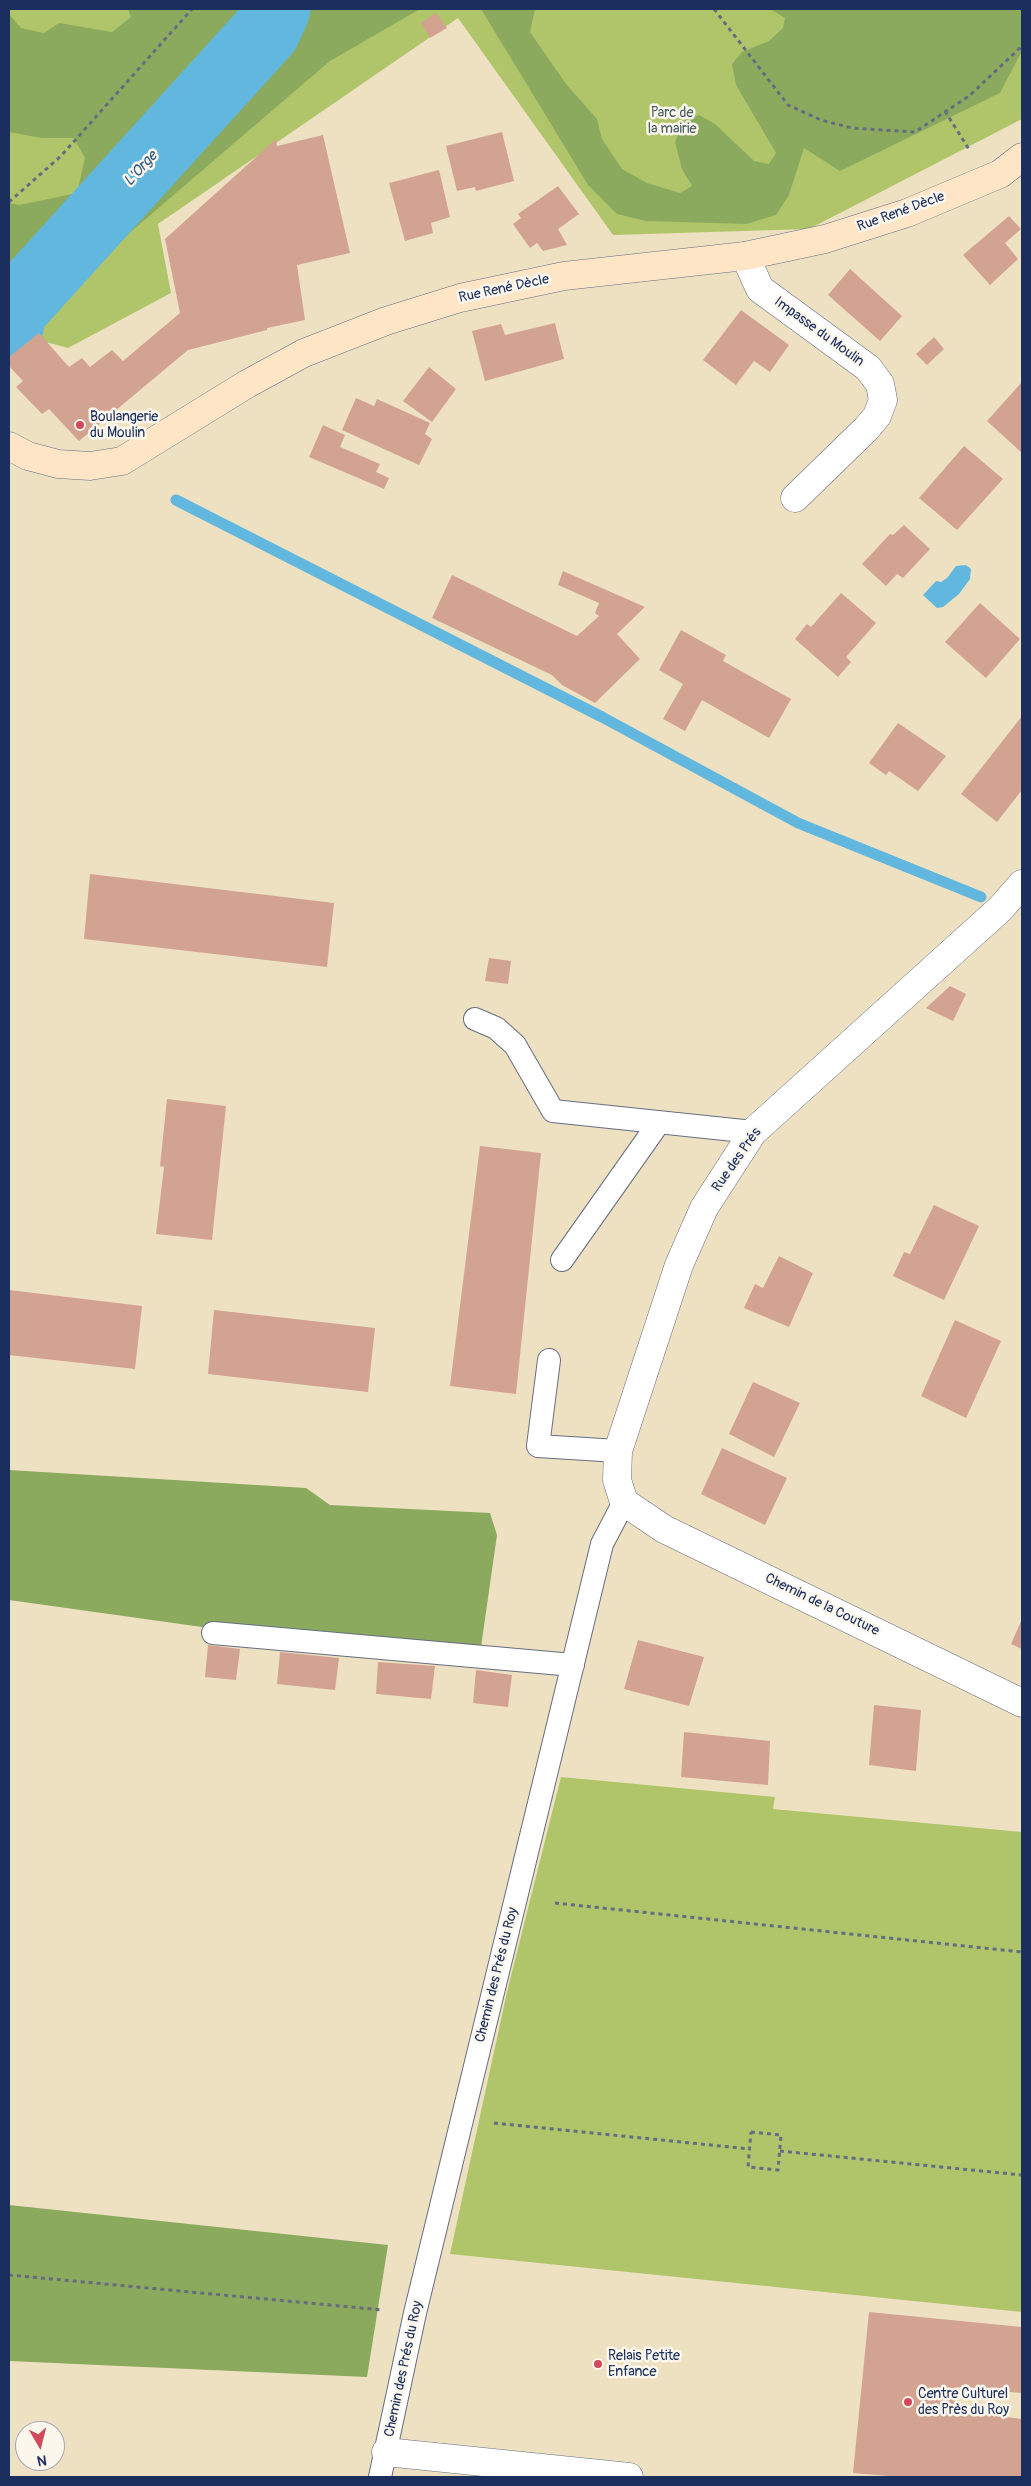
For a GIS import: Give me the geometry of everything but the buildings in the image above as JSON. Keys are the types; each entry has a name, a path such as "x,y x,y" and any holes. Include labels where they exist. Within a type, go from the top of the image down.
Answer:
{"street":[{"name":"Rue René Dècle","path":"9,446 28,456 58,464 90,466 122,461 247,384 304,353 386,321 460,298 564,276 745,256 825,239 907,213 1000,174 1022,157"},
{"name":"Impasse du Moulin","path":"745,256 760,289 868,368 880,384 883,400 877,416 795,498"},
{"name":"Rue des Prés","path":"624,1502 617,1480 618,1451 679,1265 704,1208 753,1132 1000,909 1022,884"},
{"name":"Chemin de la Couture","path":"624,1502 664,1528 1022,1703"},
{"path":"383,2465 629,2477"}],"lane":[{"path":"475,1019 496,1028 515,1045 553,1111 658,1124 753,1132"},
{"path":"562,1260 658,1124"},
{"path":"549,1360 538,1446 618,1451"},
{"name":"Chemin des Prés du Roy","path":"383,2465 415,2312 602,1544 624,1502"},
{"path":"213,1633 573,1665"}],"path":[{"path":"9,202 61,156 192,9"},
{"path":"714,9 788,105 821,120 852,128 915,132 969,96 1022,46"},
{"path":"945,111 968,147 971,156"},
{"path":"555,1904 1022,1952"},
{"path":"491,2123 750,2149"},
{"path":"751,2132 782,2135 778,2170 748,2167 750,2149 751,2132"},
{"path":"780,2151 1022,2175"},
{"path":"9,2275 415,2312"}],"green space":[{"name":"Parc de la mairie","path":"9,9 1022,9 1022,119 809,229 613,235 458,18 158,224 171,293 68,348 9,332"},
{"path":"128,9 420,9 330,61 120,241 55,291 20,297 9,293 9,203 19,205 77,193 85,158 74,138 42,138 9,132 9,14 21,28 44,33 59,23 112,32 131,17"},
{"path":"481,9 535,9 530,32 566,84 597,119 602,139 622,169 647,183 680,193 692,186 682,169 675,142 684,121 699,115 715,124 754,161 769,164 776,153 736,85 732,64 742,52 769,41 783,28 785,18 770,9 1022,9 1022,51 1000,93 840,171 804,148 789,195 776,215 746,224 646,221 617,214 588,185"},
{"path":"9,1470 306,1488 330,1505 490,1513 497,1535 481,1647 202,1627 9,1600"},
{"path":"561,1777 775,1797 773,1809 1022,1832 1022,2312 450,2254 507,1992"},
{"path":"9,2205 388,2245 367,2377 9,2361"}],"water":[{"path":"966,565 971,569 970,579 959,594 943,607 937,608 923,595 936,581 941,582 947,578 956,566"}],"waterway":[{"name":"L'Orge","path":"9,328 12,311 266,31 276,9"},
{"path":"176,500 602,717 798,823 981,897"}],"place":[{"name":"Boulangerie du Moulin","path":"80,425"},
{"name":"Relais Petite Enfance","path":"598,2364"},
{"name":"Centre Culturel des Près du Roy","path":"908,2402"}]}
